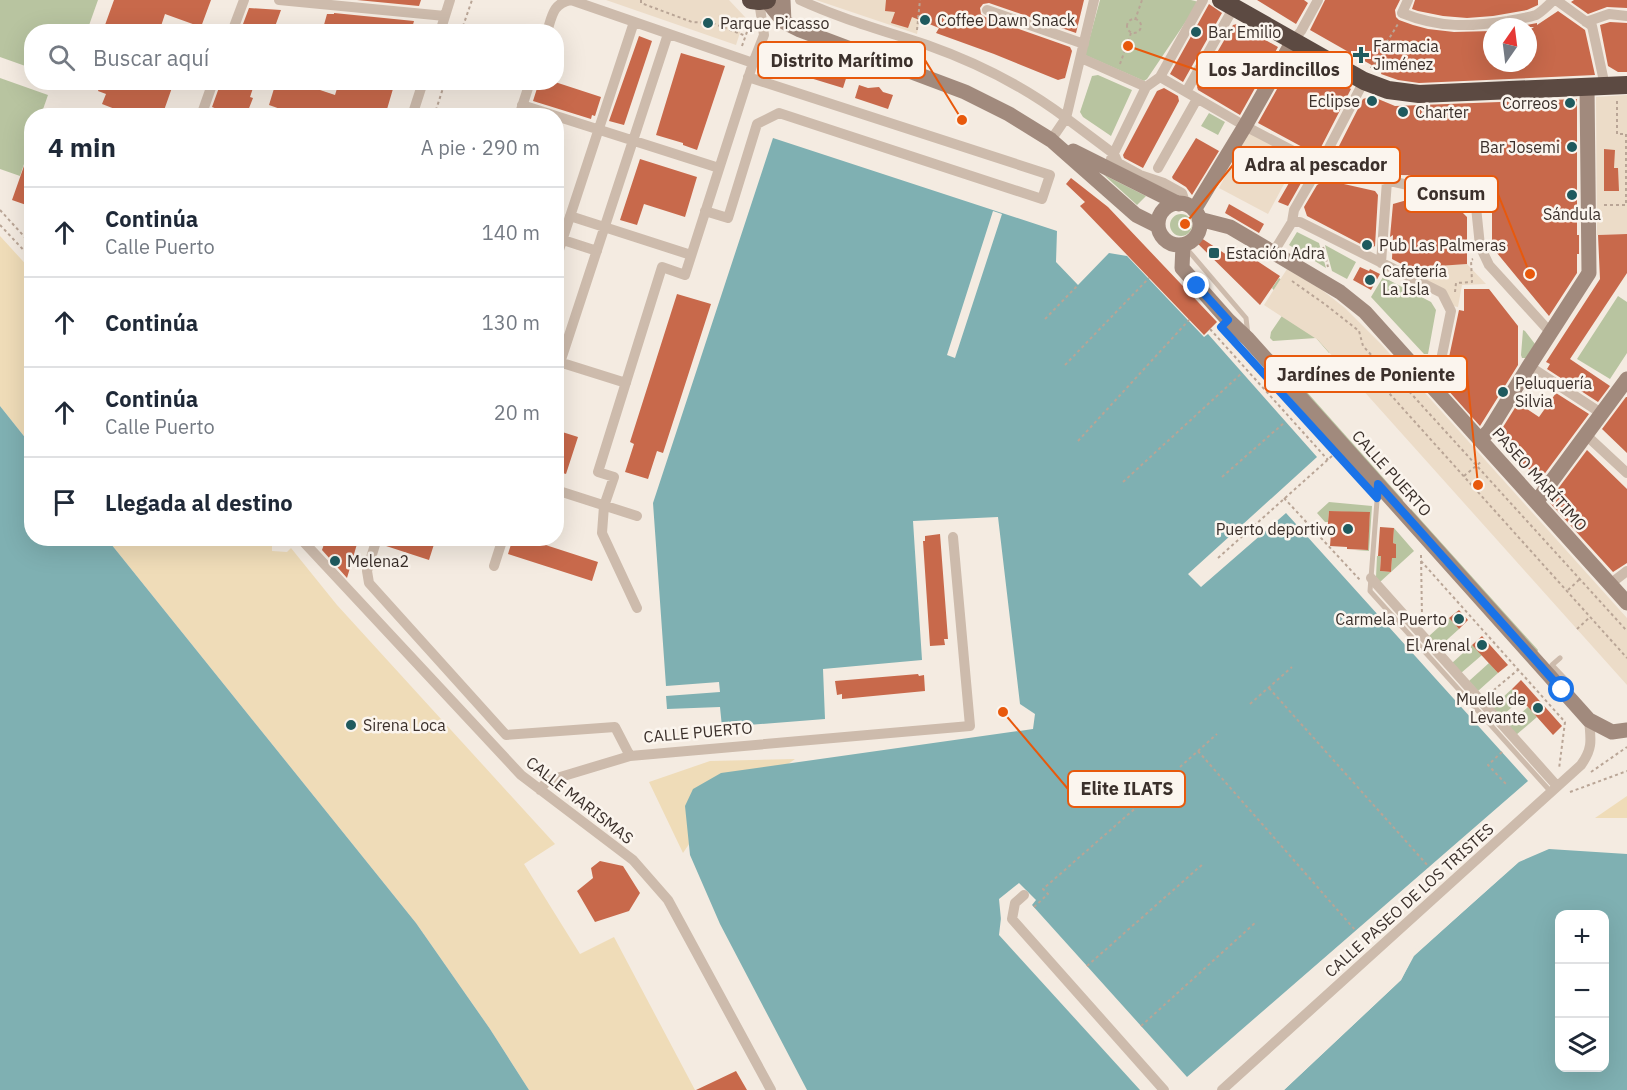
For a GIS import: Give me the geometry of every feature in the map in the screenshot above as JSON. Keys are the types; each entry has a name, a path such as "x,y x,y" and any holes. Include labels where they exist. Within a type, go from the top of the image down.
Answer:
{"highway":[{"path":"1228,4 1364,81 1388,90 1419,94 1617,85"}],"street":[{"path":"235,24 244,0"},
{"path":"279,0 445,16"},
{"path":"442,24 450,0"},
{"path":"549,24 554,9 562,2 571,0 753,63"},
{"path":"760,0 784,22 800,30 964,92 1009,114 1051,140 1136,215 1158,226 1164,238 1169,242 1183,244 1189,242 1198,232 1182,193 1118,163 1114,154 1048,104 991,72 930,46 820,10 800,0"},
{"path":"637,608 602,533 604,506 614,477 598,472 662,267 685,275 748,77 764,35 760,0"},
{"path":"783,0 784,22"},
{"path":"1051,140 1066,118 1094,0"},
{"path":"1106,168 1146,87 1160,77 1203,0"},
{"path":"1190,209 1245,126 1318,0"},
{"path":"1408,0 1402,13 1436,23 1465,26 1496,23 1537,14 1555,0 1592,26 1617,85"},
{"path":"1186,92 1228,4"},
{"path":"987,10 1084,44"},
{"path":"1586,22 1609,14 1627,16"},
{"path":"564,230 634,22"},
{"path":"564,347 668,34"},
{"path":"1081,58 1146,87"},
{"path":"705,210 728,218 757,124 779,113 1042,199 1050,175 748,77"},
{"path":"1160,77 1245,126 1320,165 1465,198 1476,207 1480,246 1489,265 1551,332"},
{"path":"1273,253 1292,222 1294,210 1364,81"},
{"path":"1480,440 1489,431 1528,366 1589,273 1587,87"},
{"path":"204,108 210,90"},
{"path":"415,108 420,90"},
{"path":"522,108 527,90"},
{"path":"1158,168 1197,99"},
{"path":"564,118 719,168"},
{"name":"PASEO MARÍTIMO","path":"1051,140 1230,227 1340,292 1365,312 1627,603"},
{"path":"1381,263 1387,181"},
{"path":"1158,226 1162,213 1173,204 1190,209"},
{"path":"570,216 691,255"},
{"path":"1292,222 1300,222 1442,293 1451,310 1441,360 1430,370 1427,380"},
{"path":"564,240 597,251"},
{"name":"CALLE PUERTO","path":"1183,244 1182,268 1589,720"},
{"path":"564,363 626,383"},
{"path":"1528,366 1601,413"},
{"path":"1537,501 1627,379"},
{"path":"1586,435 1627,473"},
{"path":"564,493 637,516"},
{"name":"CALLE PUERTO","path":"375,546 367,571 369,583 506,735 615,728 630,756 970,726 953,537"},
{"name":"CALLE MARISMAS","path":"307,546 521,776 633,860 668,900 771,1090"},
{"path":"494,566 500,546"},
{"path":"1610,584 1627,571"},
{"path":"1371,578 1481,701 1554,789"},
{"path":"1589,720 1612,732 1627,730"},
{"name":"CALLE PASEO DE LOS TRISTES","path":"1222,1090 1581,765 1588,754 1591,742 1589,720"},
{"path":"540,790 547,781 630,756"},
{"path":"1023,895 1015,903 1012,920 1164,1090"}],"lane":[{"path":"1378,484 1370,591 1554,789"},
{"path":"1560,658 1552,665 1570,684 1562,690"}],"path":[{"path":"464,24 472,0"},
{"path":"641,0 641,3 692,22 712,23 746,36"},
{"path":"916,33 920,0"},
{"path":"1136,20 1142,0"},
{"path":"1364,81 1402,13"},
{"path":"1131,33 1127,25 1129,21 1136,20"},
{"path":"1131,33 1136,33 1140,28 1136,20"},
{"path":"1117,74 1131,33"},
{"path":"1588,205 1626,205 1626,134 1617,134 1617,85"},
{"path":"437,108 442,90"},
{"path":"0,210 24,236"},
{"path":"0,225 24,250"},
{"path":"1329,273 1322,242 1332,247"},
{"path":"1446,301 1454,296 1456,283 1472,282 1471,260 1483,253"},
{"path":"1065,365 1149,278"},
{"path":"1289,280 1359,331 1363,346 1387,372 1396,377 1627,631"},
{"path":"1045,319 1078,285"},
{"path":"1078,441 1189,320"},
{"path":"1210,329 1328,460"},
{"path":"1387,372 1380,383 1627,658"},
{"path":"1123,482 1242,373"},
{"path":"1222,477 1286,422"},
{"path":"1218,558 1336,452"},
{"path":"1464,476 1484,459"},
{"path":"1284,498 1370,591"},
{"path":"1421,547 1423,636"},
{"path":"1421,561 1565,722 1554,789 1559,799 1570,792 1627,771"},
{"path":"1567,591 1585,573"},
{"path":"1577,629 1590,617"},
{"path":"1481,701 1522,666"},
{"path":"1250,704 1292,667"},
{"path":"1269,688 1429,867"},
{"path":"1180,766 1217,734"},
{"path":"1590,773 1627,747"},
{"path":"1198,751 1356,931"},
{"path":"1502,752 1488,765 1506,784"},
{"path":"1570,792 1575,786"},
{"path":"1034,907 1048,894 1043,889 1147,798"},
{"path":"1087,966 1204,862"},
{"path":"1141,1026 1256,922"}],"green space":[{"path":"0,0 98,0 89,24 24,24 24,66 0,57"},
{"path":"1100,0 1191,0 1199,2 1144,81 1085,55"},
{"path":"1098,75 1132,90 1111,136 1083,117 1080,112 1092,76"},
{"path":"0,78 24,86 24,90 34,90 48,95 43,108 24,108 24,164 20,176 0,169"},
{"path":"1209,113 1225,122 1218,135 1201,126"},
{"path":"1104,175 1146,196 1137,205"},
{"path":"1177,214 1185,214 1192,221 1192,229 1185,236 1177,236 1170,229 1170,221"},
{"path":"1297,232 1319,243 1326,268 1289,245"},
{"path":"1325,245 1356,262 1347,279 1332,271"},
{"path":"1383,277 1431,302 1436,310 1428,354 1424,354 1371,297"},
{"path":"1279,278 1354,330 1329,353 1316,338 1273,341 1270,338 1271,332 1288,307 1272,288"},
{"path":"1618,296 1627,302 1627,353 1610,379 1577,359"},
{"path":"1523,330 1535,344 1526,358 1522,358 1521,355"},
{"path":"1271,354 1285,361 1282,364 1402,501"},
{"path":"1329,502 1372,506 1369,551 1355,550 1367,550 1370,513 1329,511 1328,522 1325,522 1317,513"},
{"path":"1410,510 1538,650 1537,652"},
{"path":"1394,528 1414,551 1391,572 1392,558 1396,557 1396,544 1393,543"},
{"path":"1377,556 1381,556 1380,571 1391,572 1380,582 1376,577"},
{"path":"1449,618 1459,629 1439,647 1429,636"},
{"path":"1472,645 1482,655 1461,673 1452,663"},
{"path":"1489,663 1498,673 1478,691 1469,681"},
{"path":"1512,689 1521,699 1501,717 1492,707"},
{"path":"1528,707 1537,717 1516,735 1507,725"}],"sand":[{"path":"0,236 24,262 24,436 0,406"},
{"name":"Sirena Loca","path":"113,546 272,546 272,551 287,552 291,548 337,605 555,844 524,864 580,954 614,937 695,1090 529,1090 490,1029 416,923"},
{"path":"795,759 700,828 683,853 649,782 710,761"},
{"path":"1627,796 1627,818 1595,818"}],"shaded area":[{"name":"Parque Picasso","path":"606,0 729,0 745,17 736,45"},
{"path":"816,0 923,0 917,34"},
{"path":"1627,95 1627,234 1597,235 1596,97"},
{"path":"1249,132 1298,158 1268,214 1219,188"},
{"path":"1467,264 1486,284 1462,285 1458,307 1453,306 1446,291 1405,268"},
{"path":"1287,269 1322,290 1345,308 1381,344 1627,618 1627,685 1318,340 1264,305"}],"water":[{"path":"773,138 1057,231 1056,262 1078,285 1109,253 1127,256 1204,337 1208,334 1317,457 1188,574 1201,587 1286,513 1528,781 1187,1077 1032,905 1036,900 1019,883 999,899 1002,930 1141,1090 807,1090 720,924 690,855 685,806 693,789 721,773 1033,729 1035,714 1020,704 998,517 913,521 922,660 823,669 825,719 722,727 720,707 667,709 666,696 720,692 719,682 666,686 653,503"},
{"path":"0,406 24,436 24,546 113,546 416,923 490,1029 529,1090 0,1090"},
{"path":"1549,849 1627,854 1627,1090 1284,1090 1401,980 1413,956 1519,862"}],"pier":[{"path":"993,211 1002,214 955,358 947,355"},
{"path":"1526,855 1414,956 1401,980 1284,1090 1281,1090 1399,978 1411,953 1517,859"},
{"path":"1001,918 1005,929 1144,1090 1140,1090 999,935"}],"building":[{"path":"114,0 211,0 202,24 193,24 165,14 162,24 105,24"},
{"path":"357,0 421,0 419,6"},
{"path":"886,0 1084,0 1076,33 989,3 983,4 980,8 981,14 985,17 1070,47 1072,51 1065,78 1058,80 936,33 939,28 912,17 908,28 891,23 895,12 885,11"},
{"path":"1257,0 1304,0 1308,3 1296,24"},
{"path":"1325,0 1400,0 1395,10 1399,20 1428,29 1454,32 1483,31 1483,72 1537,72 1537,25 1558,11 1585,30 1595,75 1419,83 1398,80 1381,74 1382,71 1310,30"},
{"path":"1415,0 1538,0 1538,5 1527,10 1467,18 1443,16 1412,9"},
{"path":"1574,0 1627,0 1627,8 1607,7 1588,14 1571,2"},
{"path":"1209,4 1222,13 1183,82 1170,74"},
{"path":"249,8 281,10 276,24 243,24"},
{"path":"327,14 414,21 413,24 324,24"},
{"path":"1610,22 1627,23 1627,72 1618,72 1608,66 1600,25"},
{"path":"1237,24 1278,47 1240,115 1198,90 1197,87 1233,25"},
{"path":"639,36 652,41 624,125 609,121"},
{"path":"774,52 815,66 818,56 850,66 843,88 797,74 796,78 768,68"},
{"path":"681,53 725,66 697,150 656,135"},
{"path":"1295,57 1351,89 1317,155 1258,123"},
{"path":"564,85 601,97 595,116 592,115 591,119 564,111 564,108 556,108 533,101 536,90 564,90"},
{"path":"859,85 868,88 879,87 883,92 893,95 888,109 855,98"},
{"path":"1164,88 1178,96 1179,101 1143,168 1124,158 1123,155 1157,91"},
{"path":"171,90 165,108 112,108 102,104 106,94 98,91"},
{"path":"218,90 252,90 250,97 253,98 249,108 212,107"},
{"path":"274,90 320,90 335,95 337,90 393,90 387,108 277,108 269,105"},
{"path":"1371,96 1395,106 1577,99 1579,254 1577,254 1577,273 1549,316 1492,247 1492,176 1398,175 1344,163 1338,148 1363,99"},
{"path":"1196,138 1219,151 1192,195 1186,187 1172,177"},
{"path":"1604,149 1615,150 1614,168 1618,168 1619,191 1604,191"},
{"path":"640,159 697,177 685,217 644,204 637,225 620,220"},
{"path":"1300,164 1309,169 1288,206 1278,202"},
{"path":"24,166 24,204 12,200"},
{"path":"1071,178 1108,207 1217,322 1204,335 1080,206 1085,202 1066,184"},
{"path":"1326,180 1375,191 1378,195 1375,246 1370,249 1307,216 1304,207 1317,185"},
{"path":"1407,200 1461,211 1467,217 1467,264 1409,268 1392,259 1393,235 1390,237 1393,204"},
{"path":"1229,204 1264,224 1259,233 1225,213"},
{"path":"1195,234 1230,257 1236,247 1280,276 1260,305 1192,238"},
{"path":"1627,234 1627,273 1570,359 1610,386 1598,402 1547,369 1550,364 1546,362 1600,279 1598,235"},
{"path":"1360,267 1380,274 1371,290 1353,280"},
{"path":"1464,289 1489,289 1518,326 1518,365 1480,426 1438,379 1448,362 1459,310 1464,311"},
{"path":"677,294 711,304 663,453 657,451 648,479 625,472 634,444 630,442"},
{"path":"1556,393 1589,414 1540,480 1499,440 1498,435 1518,403 1539,417"},
{"path":"1627,397 1627,453 1602,429"},
{"path":"564,433 578,437 566,474 564,473"},
{"path":"1587,450 1627,489 1627,563 1613,572 1550,503 1551,498"},
{"path":"1329,511 1370,512 1368,550 1330,546 1331,533 1327,533"},
{"path":"1380,527 1394,528 1393,543 1396,544 1396,558 1392,558 1391,572 1380,571 1381,556 1378,556"},
{"path":"940,534 948,639 944,639 945,645 930,646 923,541 925,541 925,536"},
{"path":"323,546 356,546 347,578 322,550"},
{"path":"386,546 433,546 429,560"},
{"path":"510,546 549,546 598,562 592,581 508,554"},
{"path":"1459,610 1468,620 1459,629 1449,618"},
{"path":"1482,636 1508,665 1498,673 1472,645"},
{"path":"918,674 919,676 924,675 925,691 842,699 842,694 837,695 835,681"},
{"path":"1521,680 1562,726 1553,735 1512,689"},
{"path":"600,861 623,866 640,893 629,911 595,922 577,891 593,878 591,868"},
{"path":"736,1071 747,1090 696,1090"}],"place":[{"name":"Coffee Dawn Snack","path":"925,20"},
{"name":"Parque Picasso","path":"708,23"},
{"name":"Bar Emilio","path":"1196,32"},
{"name":"Los Jardincillos","path":"1128,46"},
{"name":"Farmacia Jiménez","path":"1361,55"},
{"name":"Eclipse","path":"1372,101"},
{"name":"Correos","path":"1570,103"},
{"name":"Charter","path":"1403,112"},
{"name":"Distrito Marítimo","path":"962,120"},
{"name":"Bar Josemi","path":"1572,147"},
{"name":"Sándula","path":"1572,195"},
{"name":"Adra al pescador","path":"1185,224"},
{"name":"Pub Las Palmeras","path":"1367,245"},
{"name":"Estación Adra","path":"1214,253"},
{"name":"Consum","path":"1530,274"},
{"name":"Cafetería La Isla","path":"1370,280"},
{"name":"Peluquería Silvia","path":"1503,392"},
{"name":"Jardínes de Poniente","path":"1478,485"},
{"name":"Puerto deportivo","path":"1348,529"},
{"name":"Melena2","path":"335,561"},
{"name":"Carmela Puerto","path":"1459,619"},
{"name":"El Arenal","path":"1482,645"},
{"name":"Muelle de Levante","path":"1538,708"},
{"name":"Elite ILATS","path":"1003,712"},
{"name":"Sirena Loca","path":"351,725"}],"route":[{"path":"1197,286 1228,320 1221,327 1377,498 1378,484 1562,690"}]}
